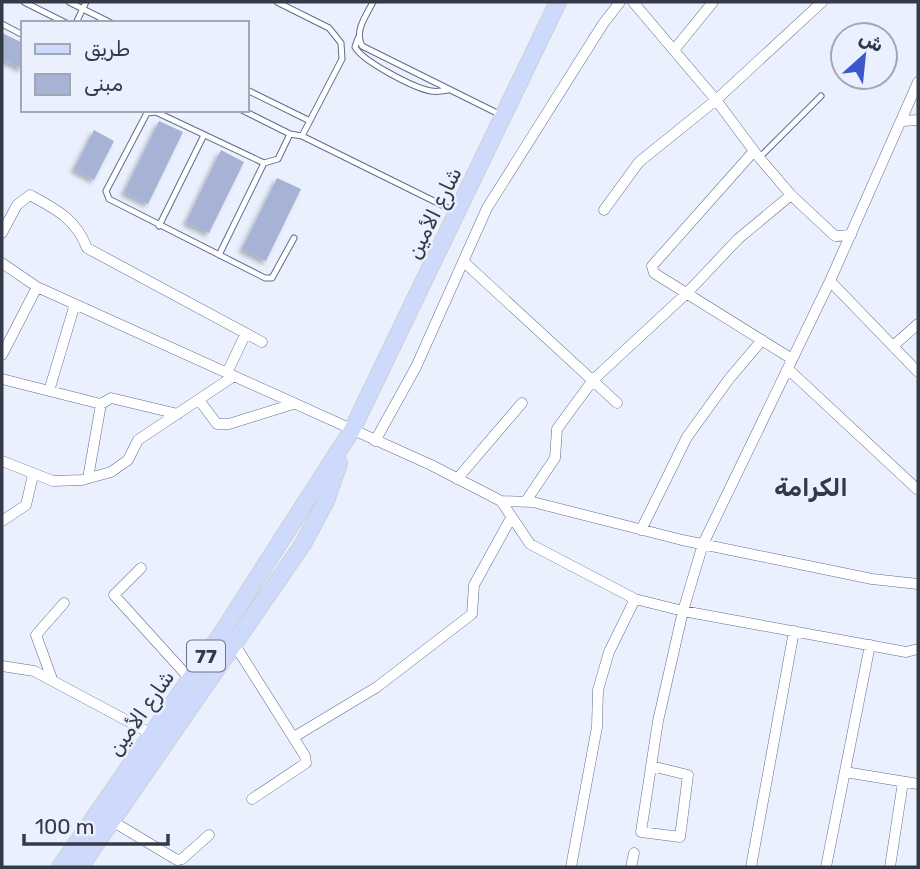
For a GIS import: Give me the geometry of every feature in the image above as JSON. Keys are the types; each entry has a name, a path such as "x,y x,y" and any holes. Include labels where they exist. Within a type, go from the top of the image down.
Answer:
{"main road":[{"name":"شارع الأمين","path":"80,867 235,645 303,544 321,512 349,436 558,2"},
{"name":"شارع الأمين","path":"60,867 223,631 349,436"}],"street":[{"path":"376,441 416,367 487,208 603,23 620,2"},
{"path":"633,2 716,100 791,195 835,236 851,235"},
{"path":"674,50 713,2"},
{"path":"604,210 639,162 716,100 822,2"},
{"path":"651,766 685,773 690,780 680,837 641,832 651,766 683,611 703,544 830,281 918,82"},
{"path":"903,121 918,120"},
{"path":"756,154 652,266 654,273 762,340 790,364 918,490"},
{"path":"2,233 17,205 30,195 63,213 80,231 86,248 262,342"},
{"path":"526,501 555,458 557,429 593,380 688,292 738,239 791,195"},
{"path":"464,262 617,403"},
{"path":"2,263 37,287 293,404 349,436 376,441 500,501 526,501 703,544 872,579 918,584"},
{"path":"830,281 918,372"},
{"path":"2,355 37,287"},
{"path":"49,391 75,304"},
{"path":"893,346 918,324"},
{"path":"2,461 53,481 88,478 111,472 128,460 138,440 199,400 231,375 246,335"},
{"path":"641,530 687,437 729,379 762,340"},
{"path":"2,379 101,404 111,398 178,414"},
{"path":"199,400 217,424 229,424 293,404"},
{"path":"457,479 522,403"},
{"path":"88,478 101,404"},
{"path":"2,521 26,505 33,475"},
{"path":"500,501 530,544 635,599 683,611 906,652 918,649"},
{"path":"294,737 377,687 472,614 474,585 511,518"},
{"path":"141,568 114,595 190,679"},
{"path":"571,867 597,727 598,690 609,652 635,599"},
{"path":"51,679 36,635 64,603"},
{"path":"223,631 235,645 294,737 306,763 252,799"},
{"path":"751,867 794,631"},
{"path":"825,867 870,645"},
{"path":"2,666 34,671 152,734"},
{"path":"845,772 918,784"},
{"path":"890,867 903,782"},
{"path":"112,821 177,860 182,859 209,835"},
{"path":"631,867 634,853"}],"lane":[{"path":"24,2 61,21"},
{"path":"69,2 107,21"},
{"path":"77,21 86,2"},
{"path":"277,2 329,28 341,43 342,59 302,136"},
{"path":"290,9 294,2"},
{"path":"373,2 355,47 359,56 430,91 451,90"},
{"path":"2,24 21,34"},
{"path":"358,38 362,46 504,116"},
{"path":"248,90 310,121"},
{"path":"756,154 821,96"},
{"path":"290,134 278,159 264,163 156,112 147,113 106,191 108,199 118,206 265,278 272,278 294,238"},
{"path":"246,112 290,134 302,136 457,212"},
{"path":"159,226 204,135"},
{"path":"219,255 264,163"}],"building":[{"path":"2,33 21,42 21,68 2,59"},
{"path":"159,121 183,132 148,204 124,192"},
{"path":"94,130 114,141 94,180 74,169"},
{"path":"221,150 244,162 209,233 186,222"},
{"path":"277,178 301,189 266,261 242,249"}],"district":[{"name":"الكرامة","path":"811,488"}]}
